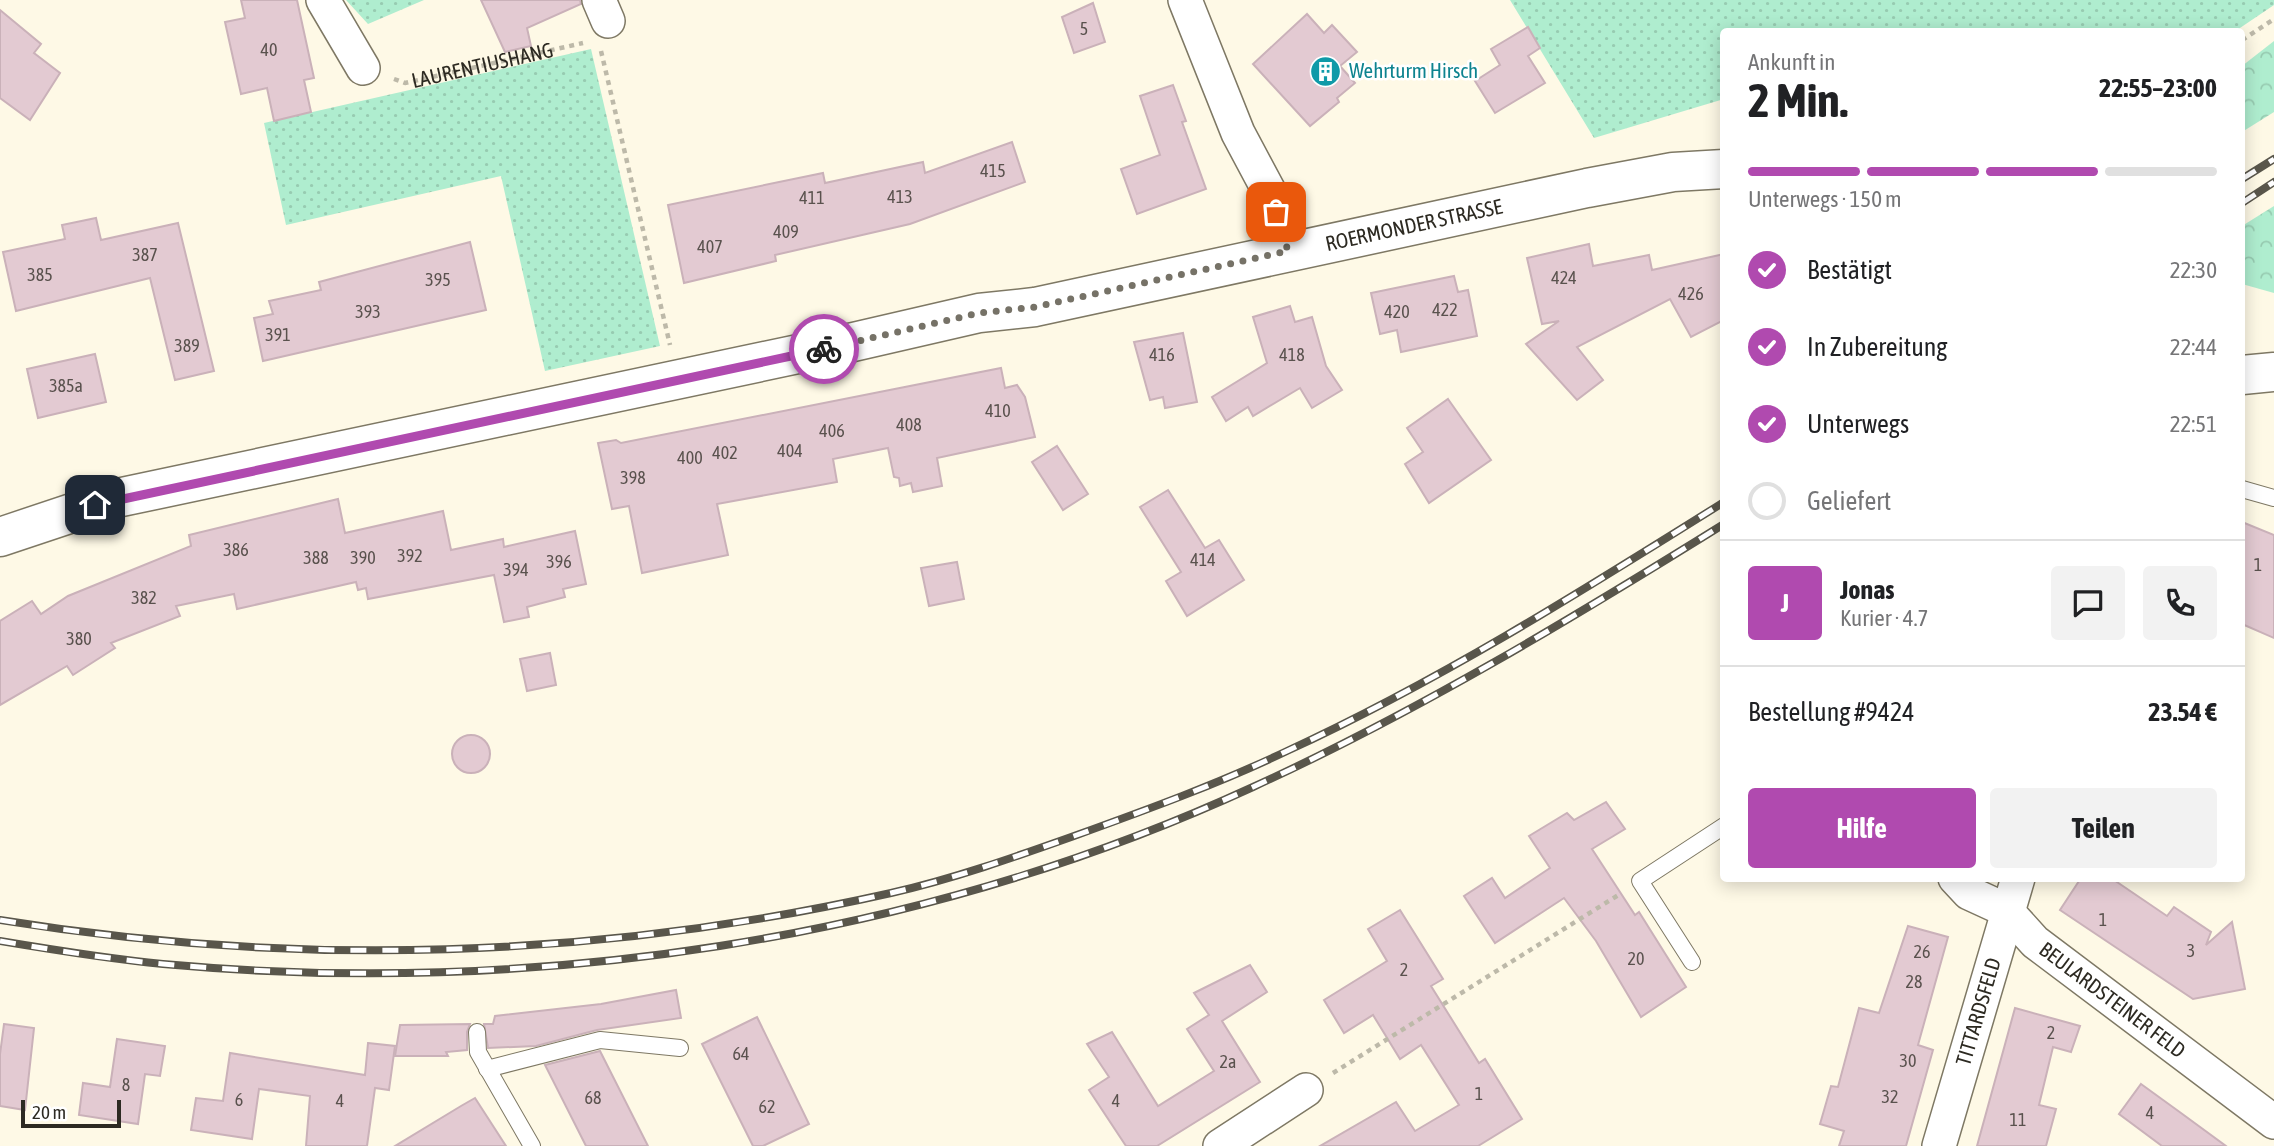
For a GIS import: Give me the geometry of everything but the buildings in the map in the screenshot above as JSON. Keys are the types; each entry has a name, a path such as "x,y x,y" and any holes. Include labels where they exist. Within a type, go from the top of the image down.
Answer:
{"main road":[{"name":"ROERMONDER STRASSE","path":"0,537 117,498 678,380 979,313 1035,307 1587,188 1673,172 1720,169"},
{"path":"2245,375 2274,372"}],"street":[{"path":"323,0 363,68"},
{"path":"1185,0 1238,133 1270,193 1288,251"},
{"name":"BEULARDSTEINER FELD","path":"1959,882 1969,893 2006,910 2035,942 2274,1122"},
{"name":"TITTARDSFELD","path":"1939,1146 2006,910 2016,882"},
{"path":"1220,1146 1306,1090"}],"lane":[{"path":"2245,490 2274,498"},
{"path":"1692,962 1640,881 1720,829"},
{"path":"477,1032 478,1052 532,1146"},
{"path":"487,1069 600,1040 680,1048"}],"path":[{"path":"2245,38 2274,19"},
{"name":"LAURENTIUSHANG","path":"363,68 405,83 602,20"},
{"path":"602,20 678,380"},
{"path":"1306,1090 1640,881"}],"green space":[{"path":"346,0 424,0 368,24"},
{"path":"1510,0 2274,0 2274,5 2240,28 1720,28 1720,100 1594,138"},
{"path":"2274,41 2274,112 2245,130 2245,64"},
{"path":"591,49 660,346 545,371 501,176 286,225 264,123"},
{"path":"2274,206 2274,293 2245,285 2245,224"}],"railway":[{"path":"2245,177 2274,159"},
{"path":"2245,201 2274,182"},
{"path":"0,920 111,935 223,945 335,950 447,949 558,943 670,932 781,915 891,893 1007,860 1208,786 1287,751 1455,665 1720,504"},
{"path":"0,941 163,964 302,972 441,972 581,963 720,946 857,920 992,885 1125,840 1253,787 1434,696 1609,595 1720,526"}],"way so far":[{"path":"824,349 979,313 1035,307 1288,251 1276,212"}],"place":[{"name":"Wehrturm Hirsch","path":"1326,71"}],"route":[{"path":"95,505 117,498 824,349"}]}
